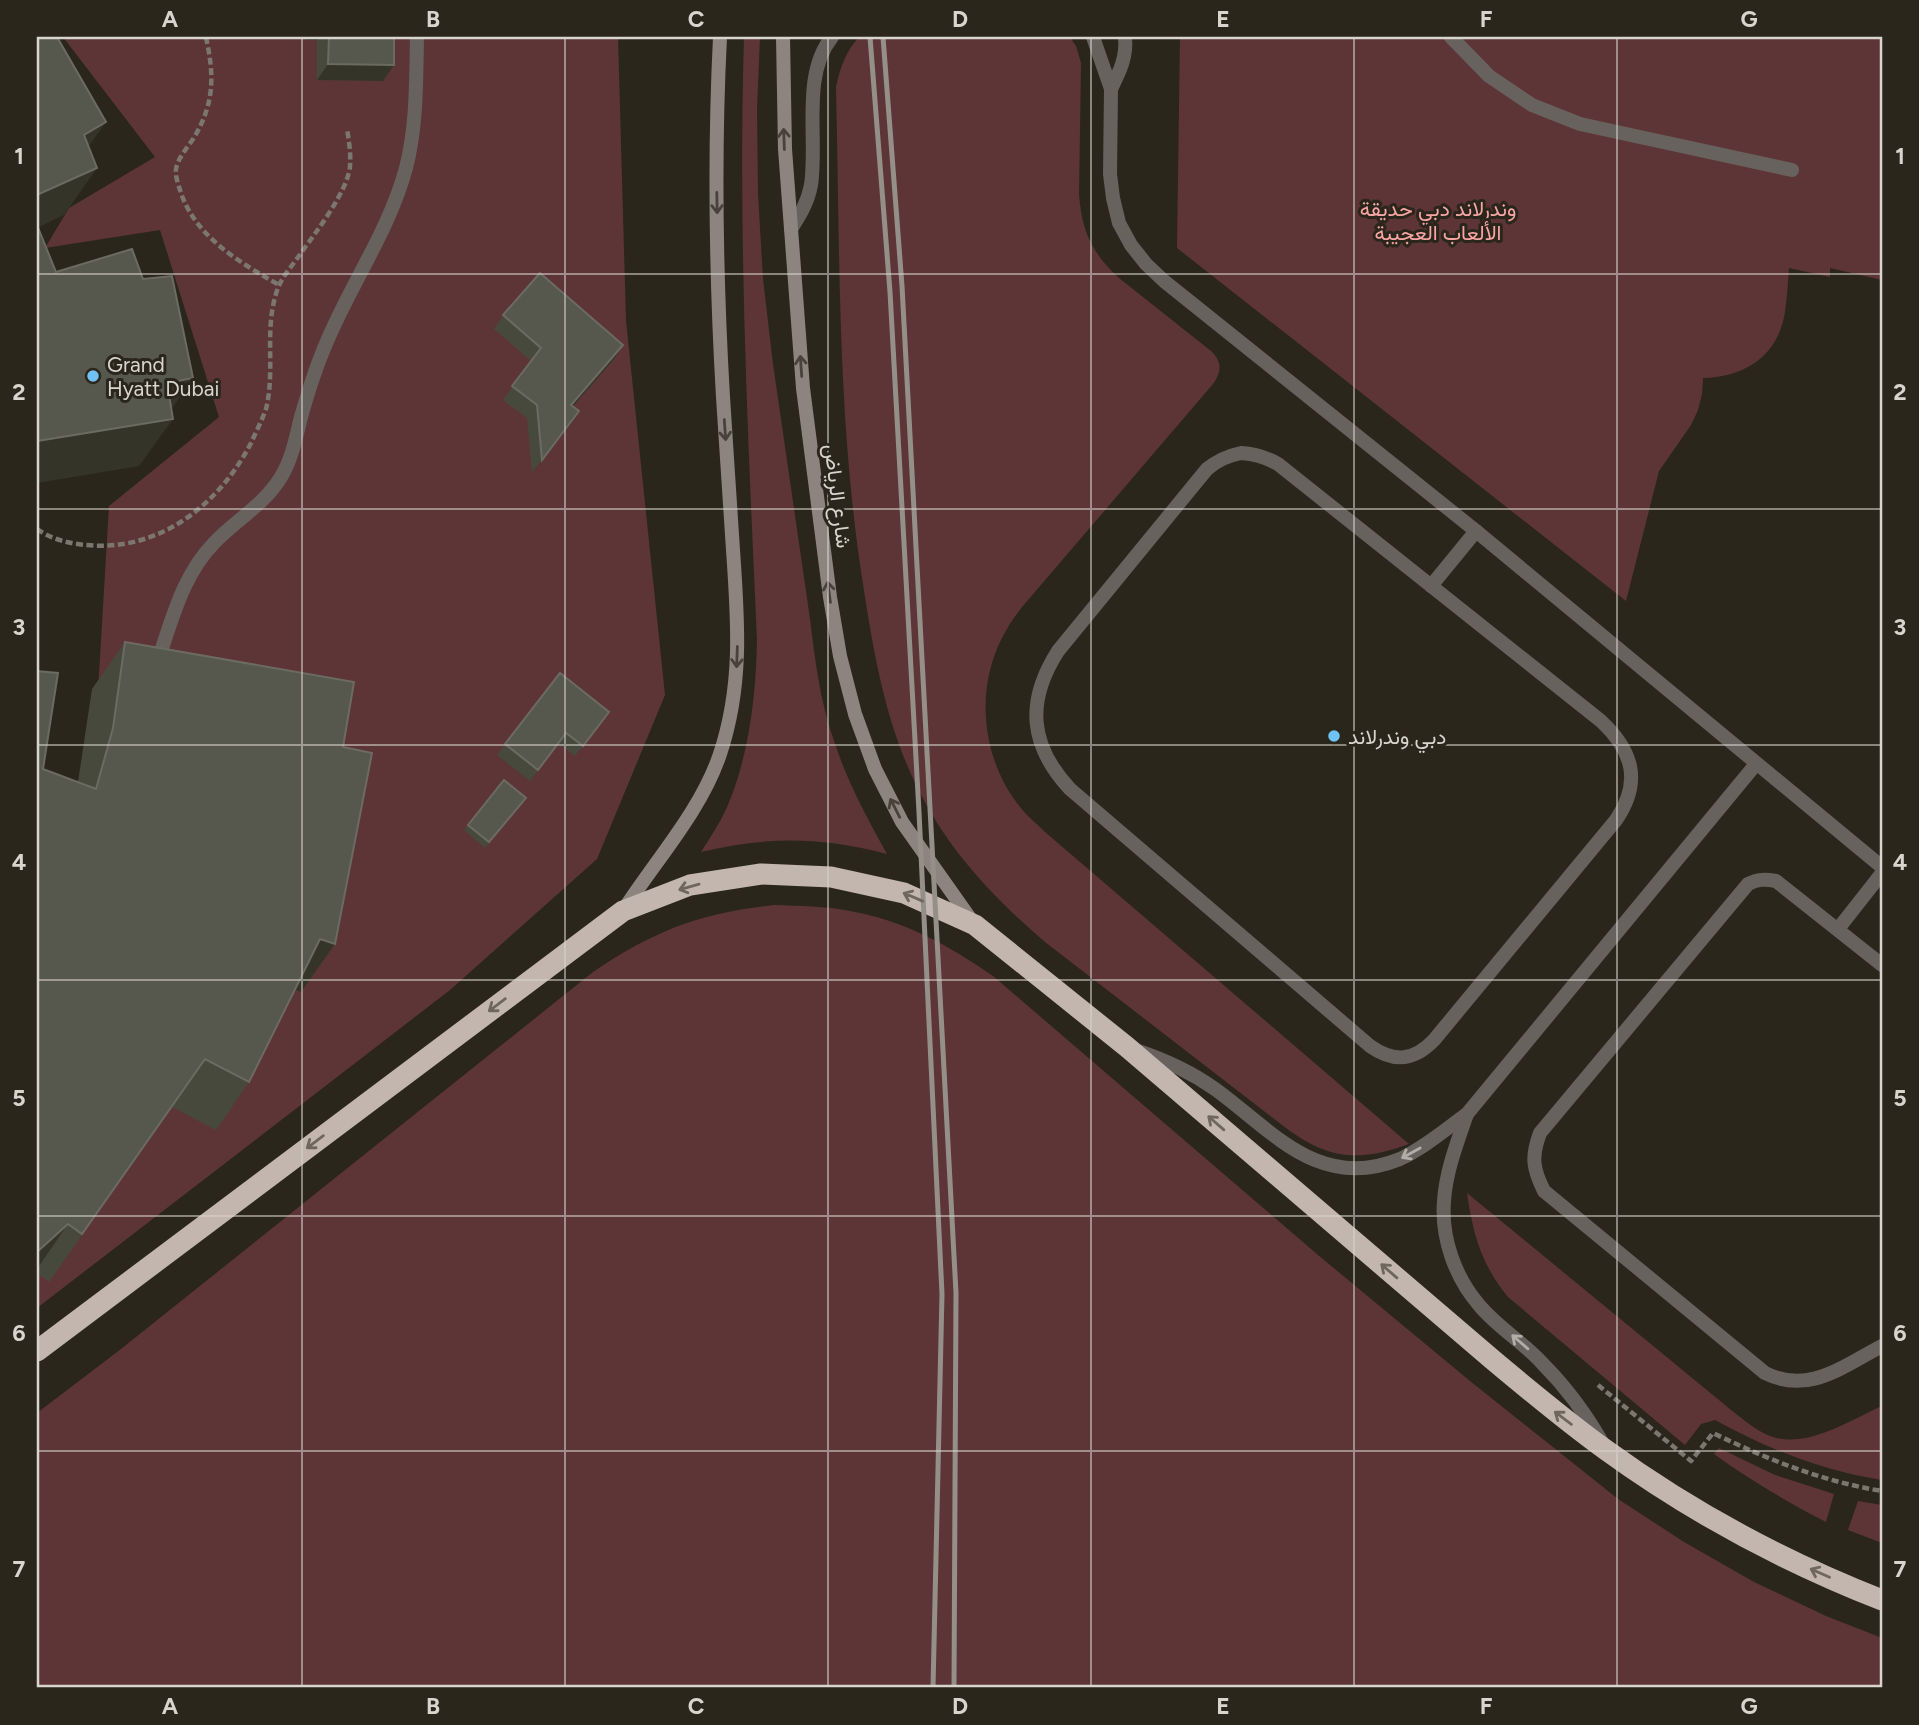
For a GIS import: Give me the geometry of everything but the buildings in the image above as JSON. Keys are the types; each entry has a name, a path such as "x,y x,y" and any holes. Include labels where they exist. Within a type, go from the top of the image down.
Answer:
{"highway":[{"path":"37,1351 623,911 690,885 761,874 831,877 904,893 975,925 1127,1047 1549,1407 1608,1451 1668,1492 1732,1529 1796,1563 1882,1600"}],"main road":[{"path":"623,911 699,800 719,756 732,709 738,660 723,395 718,236 716,156 720,37"},
{"name":"شارع الرياض","path":"783,37 784,138 803,388 840,656 855,714 875,769 902,822 975,925"}],"lane":[{"path":"159,657 182,589 196,566 212,545 269,495 283,475 327,340 380,235 405,170 414,118 417,37"},
{"path":"791,229 803,208 811,185 814,90 818,66 827,42 832,37"},
{"path":"1093,37 1111,89 1113,198 1119,223 1130,245 1146,264 1476,531 1882,867"},
{"path":"1111,89 1122,67 1126,49 1125,37"},
{"path":"1451,37 1489,76 1532,105 1580,124 1792,170"},
{"path":"1254,454 1267,457 1431,586 1613,732 1626,752 1632,776 1625,807 1616,820 1434,1040 1426,1048 1404,1058 1380,1053 1370,1046 1070,789 1047,759 1040,741 1037,703 1040,685 1058,652 1207,469 1229,456 1254,454"},
{"path":"1431,586 1476,531"},
{"path":"1127,1047 1188,1072 1215,1089 1284,1144 1318,1162 1355,1168 1371,1167 1402,1158 1467,1114 1756,764"},
{"path":"1838,929 1882,873"},
{"path":"1882,965 1776,881 1756,880 1748,884 1541,1133 1535,1148 1534,1163 1537,1178 1544,1191 1765,1373 1777,1379 1806,1382 1882,1346"},
{"path":"1467,1114 1450,1166 1443,1203 1444,1223 1454,1265 1480,1306 1560,1381 1608,1451"}],"path":[{"path":"206,37 213,88 207,111 176,169 178,184 184,203 198,227 227,252 279,285"},
{"path":"37,529 72,544 103,547 134,543 157,536 182,522 225,484 242,460 265,410 270,383 270,320 279,285 329,211 350,169 347,129"},
{"path":"1588,1377 1691,1461 1713,1433 1760,1456 1808,1474 1882,1491"}],"green space":[{"path":"63,37 618,37 626,321 665,695 597,859 450,990 37,1308 37,1007 96,725 109,506 219,417 160,230 45,248 69,208 155,157"},
{"path":"744,37 760,37 758,194 763,279 819,680 839,756 887,854 840,844 794,841 749,843 701,852 730,800 743,761 751,721 756,660 743,263"},
{"path":"859,37 1070,37 1081,63 1079,195 1090,241 1102,260 1119,278 1211,351 1219,363 1218,375 1213,384 1022,607 1007,629 996,651 986,700 991,749 999,772 1026,814 1045,832 1409,1144 1375,1154 1345,1155 1316,1147 1286,1128 1024,924 968,866 923,799 902,751 881,681 863,584 848,461 841,336 836,87 844,60"},
{"name":"وندرلاند دبي حديقة الألعاب العجيبة","path":"1180,37 1882,37 1882,280 1830,268 1830,277 1789,268 1785,312 1775,341 1767,352 1746,368 1718,377 1703,378 1698,410 1691,425 1659,471 1626,601 1177,248"},
{"path":"774,905 841,909 889,921 943,945 993,976 1318,1255 1618,1499 1684,1542 1754,1582 1826,1616 1882,1638 1882,1688 37,1688 37,1413 593,972 637,945 679,926 723,913"},
{"path":"1467,1193 1736,1414 1763,1433 1787,1439 1815,1436 1882,1406 1882,1480 1838,1471 1796,1458 1715,1420 1701,1424 1685,1445 1508,1297 1491,1273 1480,1248"},
{"path":"1719,1448 1775,1475 1834,1494 1826,1522 1728,1464 1714,1454"},
{"path":"1858,1501 1882,1505 1882,1543 1848,1530"}],"railway":[{"path":"870,37 890,292 942,1294 933,1688"},
{"path":"883,37 902,286 956,1293 954,1688"}],"place":[{"name":"Grand Hyatt Dubai","path":"93,376"},
{"name":"دبي وندرلاند","path":"1334,736"}]}
